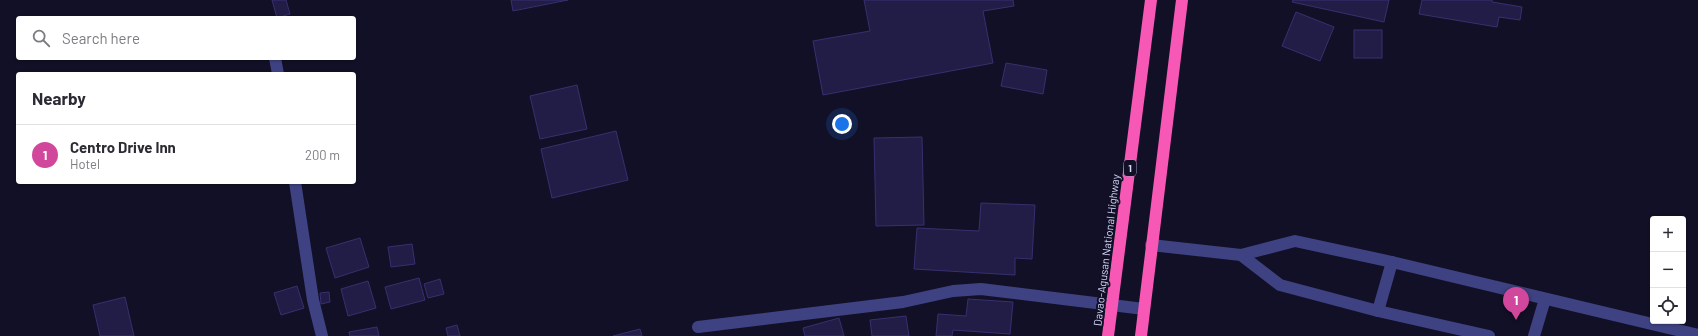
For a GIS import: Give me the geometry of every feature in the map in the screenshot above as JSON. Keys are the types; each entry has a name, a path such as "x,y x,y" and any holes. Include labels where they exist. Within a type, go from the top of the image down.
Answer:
{"highway":[{"name":"Davao-Agusan National Highway","path":"1108,336 1151,0"},
{"path":"1141,336 1182,0"}],"street":[{"path":"275,60 278,72"},
{"path":"295,184 313,300 322,336"},
{"path":"1151,245 1241,255 1295,241 1392,262 1698,335"},
{"path":"1241,255 1280,285 1378,311 1489,336"},
{"path":"1378,311 1392,262"},
{"path":"698,327 903,302 953,291 981,289 1144,309"},
{"path":"1534,336 1545,299"}],"building":[{"path":"272,0 286,0 290,14 276,16"},
{"path":"511,0 568,0 513,11"},
{"path":"864,0 1013,0 1014,6 983,11 993,63 823,95 813,41 870,31"},
{"path":"1293,0 1389,0 1384,22 1292,2"},
{"path":"1422,0 1492,0 1492,2 1522,7 1520,20 1499,17 1497,27 1419,14"},
{"path":"1296,12 1334,27 1320,61 1282,46"},
{"path":"1354,30 1382,30 1382,58 1354,58"},
{"path":"1006,63 1047,70 1043,94 1001,86"},
{"path":"577,85 587,129 540,139 530,96"},
{"path":"616,131 628,180 552,198 541,149"},
{"path":"922,137 924,225 876,226 874,138"},
{"path":"981,203 1035,205 1032,259 1015,258 1015,275 914,269 917,228 979,231"},
{"path":"360,238 369,267 335,278 326,248"},
{"path":"412,244 415,264 391,267 388,247"},
{"path":"419,278 425,300 391,309 385,287"},
{"path":"440,279 444,294 428,298 424,284"},
{"path":"368,281 376,308 348,316 341,289"},
{"path":"297,286 304,308 281,315 274,293"},
{"path":"329,292 330,302 321,304 320,293"},
{"path":"125,297 134,336 100,336 93,305"},
{"path":"968,299 1013,302 1010,334 953,330 952,336 936,336 938,314 966,316"},
{"path":"906,316 909,336 872,336 870,320"},
{"path":"839,318 844,336 805,336 803,328"},
{"path":"457,325 460,336 448,336 446,328"},
{"path":"377,327 379,336 350,336 349,332"},
{"path":"640,329 642,336 613,336"}],"place":[{"name":"Centro Drive Inn","path":"1516,320"}]}
